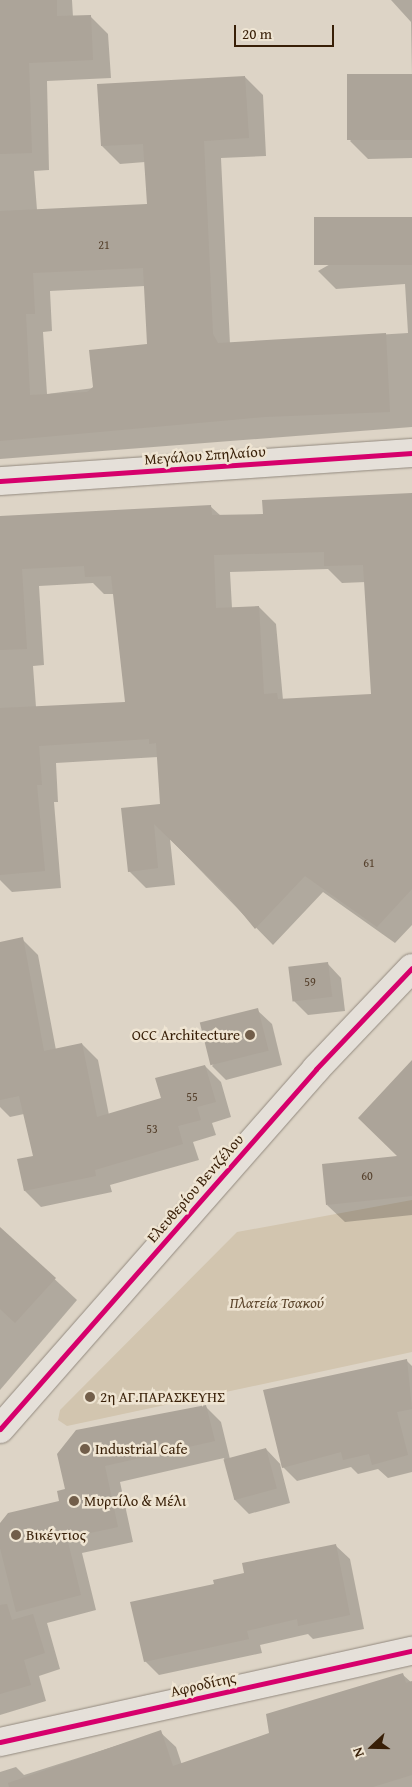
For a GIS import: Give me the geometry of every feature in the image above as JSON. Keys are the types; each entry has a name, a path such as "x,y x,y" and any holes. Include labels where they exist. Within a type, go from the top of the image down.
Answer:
{"street":[{"name":"Μεγάλου Σπηλαίου","path":"0,481 412,453"},
{"name":"Ελευθερίου Βενιζέλου","path":"0,1429 316,1069 412,968"},
{"name":"Αφροδίτης","path":"0,1742 412,1651"}],"green space":[{"name":"Πλατεία Τσακού","path":"412,1200 412,1352 67,1426 58,1420 60,1410 237,1232"}],"building":[{"path":"0,0 57,0 57,16 91,15 93,60 29,63 32,153 0,154"},
{"path":"347,74 412,74 412,140 347,140"},
{"path":"245,76 249,138 204,141 213,334 218,343 386,333 390,412 265,417 0,441 0,211 147,204 143,144 101,146 97,84","holes":["143,268 147,344 89,350 93,387 87,392 30,395 26,314 35,314 33,273"]},
{"path":"314,217 412,217 412,265 314,265"},
{"path":"412,493 412,889 377,927 305,876 255,929 227,895 154,824 158,868 128,872 121,808 160,804 156,743 149,744 149,739 39,746 42,785 37,785 45,871 0,875 0,708 125,702 111,576 85,577 84,566 22,569 27,649 0,650 0,516 211,505 212,515 263,514 262,500","holes":["324,552 324,566 363,565 371,694 278,699 277,693 264,694 259,606 216,608 214,555"]},
{"path":"23,937 44,1051 82,1043 97,1117 161,1098 155,1078 205,1065 216,1102 197,1107 201,1120 178,1126 183,1144 95,1170 96,1176 24,1191 17,1159 33,1156 19,1096 0,1100 0,942"},
{"path":"328,962 332,997 293,1002 288,967"},
{"path":"258,1008 269,1051 210,1065 200,1023"},
{"path":"412,1060 412,1196 326,1205 322,1164 397,1156 358,1118"},
{"path":"0,1227 56,1278 15,1323 0,1309"},
{"path":"407,1359 412,1409 397,1412 408,1455 372,1465 369,1454 343,1460 341,1452 282,1468 263,1390"},
{"path":"206,1405 215,1441 105,1466 118,1527 67,1538 81,1595 16,1612 0,1548 0,1523 8,1513 59,1501 57,1491 65,1489 57,1454 76,1430"},
{"path":"266,1448 277,1489 234,1500 223,1459"},
{"path":"336,1544 350,1615 298,1626 297,1619 247,1631 249,1639 144,1662 130,1602 214,1584 213,1580 244,1573 242,1563"},
{"path":"7,1604 12,1620 33,1614 45,1653 24,1660 31,1685 0,1694 0,1605"},
{"path":"403,1673 406,1683 412,1681 412,1775 373,1787 9,1787 8,1783 161,1730 173,1766 269,1733 266,1714"}],"cycle path":[{"path":"0,481 412,453"},
{"path":"0,1429 316,1069 412,968"},
{"path":"0,1742 412,1651"}],"place":[{"name":"OCC Architecture","path":"250,1035"},
{"name":"2η ΑΓ.ΠΑΡΑΣΚΕΥΗΣ","path":"90,1397"},
{"name":"Industrial Cafe","path":"85,1449"},
{"name":"Μυρτίλο & Μέλι","path":"74,1501"},
{"name":"Βικέντιος","path":"16,1535"}]}
